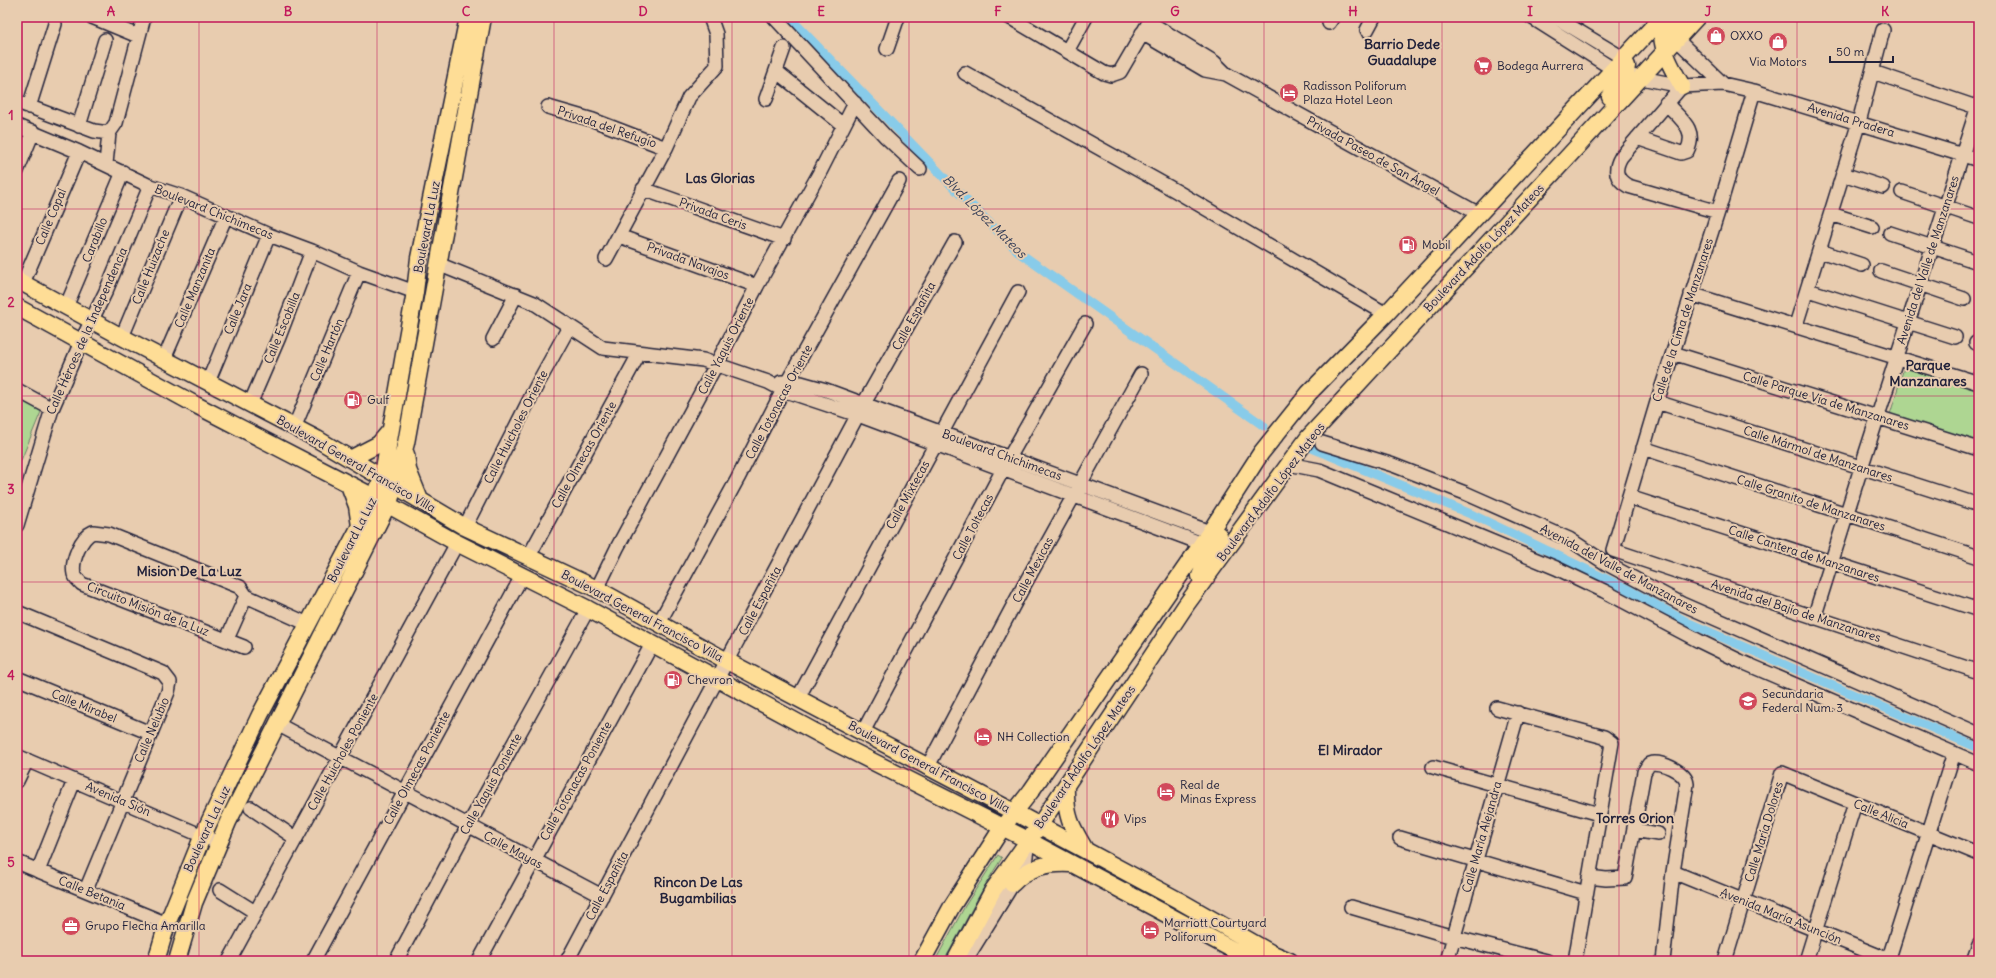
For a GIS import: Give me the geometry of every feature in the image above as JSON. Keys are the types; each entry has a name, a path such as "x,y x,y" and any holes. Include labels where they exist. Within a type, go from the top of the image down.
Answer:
{"main road":[{"name":"Boulevard La Luz","path":"385,490 390,430 415,292 419,258 468,17"},
{"name":"Boulevard La Luz","path":"177,961 194,903 219,843 277,724 406,442 483,17"},
{"path":"1665,26 1677,17"},
{"name":"Boulevard Adolfo López Mateos","path":"954,961 993,890 1039,826 1198,590 1216,542 1261,453 1306,397 1386,314 1478,214 1625,70 1665,26 1697,17"},
{"name":"Boulevard Adolfo López Mateos","path":"922,961 952,906 1002,828 1031,791 1092,700 1216,542 1288,464 1323,422 1532,196 1586,135 1625,70 1664,50 1665,26"},
{"path":"1664,50 1682,86"},
{"name":"Boulevard General Francisco Villa","path":"20,281 122,338 250,404 350,459 385,490 410,515 457,543 617,624 832,741 1028,841 1254,961"},
{"path":"20,308 34,308 43,311 72,327 80,327 92,321"},
{"name":"Boulevard General Francisco Villa","path":"20,308 349,485 385,490 420,500 465,527 596,589 727,661 863,732 927,768 1014,812 1087,853 1178,900 1271,953 1290,961"},
{"path":"350,459 379,444 390,430"},
{"path":"406,442 408,470 420,500"},
{"path":"301,460 329,466 426,509 443,514"},
{"path":"349,485 366,530 410,515"},
{"name":"Boulevard La Luz","path":"156,961 167,924 203,835 260,715 308,624 366,530"},
{"path":"617,624 646,630 708,665 716,666 727,661"},
{"path":"1092,700 1086,726 1089,736 1095,741"},
{"path":"1066,786 1067,814 1087,853"},
{"path":"930,790 938,800 978,824 984,831 987,838 986,848 975,871"},
{"path":"989,800 1009,797 1031,791"},
{"path":"1012,884 1023,874 1034,868 1050,864 1072,864"}],"street":[{"path":"92,17 138,36"},
{"path":"106,164 112,128 144,17"},
{"path":"606,259 666,148 689,97 717,66 716,34 710,17"},
{"path":"774,17 886,137 920,169"},
{"path":"887,49 898,17"},
{"path":"1066,51 1086,17"},
{"path":"1367,30 1374,17"},
{"path":"1531,17 1625,70"},
{"path":"1555,17 1625,70"},
{"path":"1017,19 1066,51 1104,73 1115,75 1120,72 1148,24"},
{"path":"55,24 23,104 79,126 102,133 112,128"},
{"name":"Privada Paseo de San Ángel","path":"1148,24 1214,62 1226,74 1478,214"},
{"path":"1665,26 1723,84"},
{"path":"1796,325 1859,122 1883,30"},
{"path":"79,126 105,40"},
{"path":"766,99 784,48"},
{"name":"Avenida Pradera","path":"1625,70 1682,86 1723,84 1754,91 1979,160"},
{"path":"776,71 843,125"},
{"path":"1873,72 1979,106"},
{"path":"965,73 1176,191 1386,314"},
{"path":"1682,86 1621,157 1616,169 1618,179 1628,186 1718,212"},
{"name":"Calle de la Cima de Manzanares","path":"1613,550 1657,402 1718,212 1754,91"},
{"name":"Calle Yaquis Oriente","path":"596,589 757,286 820,172 855,103"},
{"path":"1637,138 1681,153 1687,151 1692,142 1690,131 1666,103"},
{"name":"Avenida del Valle de Manzanares","path":"1814,618 1932,246 1979,106"},
{"name":"Privada del Refugio","path":"548,107 593,120 666,148"},
{"name":"Boulevard Chichimecas","path":"17,126 106,164 150,186 181,196 269,235 312,251 359,272 415,292"},
{"path":"17,172 33,132"},
{"name":"Calle Copal","path":"20,281 79,152"},
{"name":"Carabillo","path":"66,307 123,172"},
{"path":"1843,174 1883,187"},
{"name":"Calle Totonacas Oriente","path":"659,623 786,386 899,181"},
{"name":"Calle Héroes de la Independencia","path":"17,525 52,409 81,342 106,291 150,186"},
{"name":"Privada Ceris","path":"643,189 784,239"},
{"path":"1902,192 1979,218"},
{"name":"Calle Huizache","path":"122,338 181,196"},
{"path":"1831,214 1872,227"},
{"name":"Calle Manzanita","path":"164,359 226,216"},
{"path":"1890,233 1978,262"},
{"name":"Calle Jara","path":"208,382 269,235"},
{"name":"Privada Navajos","path":"619,236 757,286"},
{"name":"Calle Españita","path":"567,961 861,410 955,242"},
{"name":"Calle Escobilla","path":"250,404 277,344 312,251"},
{"path":"1820,251 1862,265"},
{"name":"Boulevard Chichimecas","path":"438,264 534,303 603,348 639,354 675,356 717,363 768,382 786,386 812,386 861,410 939,439 1010,458 1080,484 1216,542"},
{"name":"Calle Hartón","path":"294,428 359,272"},
{"path":"1881,272 1964,299"},
{"path":"1808,290 1955,337"},
{"name":"Calle Mixtecas","path":"798,698 1018,292"},
{"path":"1691,294 1796,325 1979,383"},
{"path":"493,339 516,295"},
{"name":"Calle Toltecas","path":"863,732 1003,470 1085,324"},
{"name":"Calle Huicholes Oriente","path":"465,527 538,382 569,327"},
{"name":"Calle Parque Vía de Manzanares","path":"1673,353 1979,449"},
{"name":"Calle Olmecas Oriente","path":"529,556 639,354"},
{"name":"Calle Mexicas","path":"927,768 1073,496 1141,374"},
{"path":"17,390 52,409"},
{"name":"Calle Mármol de Manzanares","path":"1657,402 1979,505"},
{"name":"Boulevard Chichimecas","path":"939,439 1003,470 1073,496 1216,542"},
{"name":"Avenida del Valle de Manzanares","path":"1322,443 1393,465 1486,502 1569,539 1607,564 1682,604 1979,734"},
{"name":"Calle Granito de Manzanares","path":"1643,448 1979,557"},
{"path":"1288,464 1319,470 1556,568 1740,661 1979,764"},
{"name":"Calle Cantera de Manzanares","path":"1629,497 1832,564 1979,610"},
{"name":"Circuito Misión de la Luz","path":"244,647 227,639 90,588 77,580 74,575 74,566 84,538 93,532 103,532 243,592 308,624"},
{"name":"Calle Huicholes Poniente","path":"229,961 254,912 341,757 457,543"},
{"name":"Avenida del Bajío de Manzanares","path":"1613,550 1814,618 1978,668"},
{"name":"Calle Olmecas Poniente","path":"314,961 404,791 522,576"},
{"path":"227,639 243,592"},
{"name":"Calle Yaquis Poniente","path":"396,961 468,826 588,609"},
{"name":"Calle Nelubio","path":"17,612 167,676 170,682 170,686 86,890"},
{"name":"Calle Totonacas Poniente","path":"479,961 652,644"},
{"name":"Calle Mirabel","path":"17,678 150,733"},
{"path":"1497,708 1604,737 1610,740 1612,746 1599,814 1575,961"},
{"name":"Calle María Alejandra","path":"1447,961 1518,713"},
{"name":"Calle Mayas","path":"277,724 602,896"},
{"path":"1889,961 1954,753"},
{"path":"17,782 22,758"},
{"name":"Avenida Sión","path":"22,758 219,843"},
{"path":"1589,877 1606,879 1625,878 1644,772 1649,764 1656,763 1681,772 1687,779 1688,784 1674,872 1663,961"},
{"path":"1432,767 1599,814"},
{"name":"Calle Alicia","path":"1782,773 1979,854"},
{"name":"Calle María Dolores","path":"1725,961 1782,773"},
{"path":"38,871 74,781"},
{"path":"1806,961 1855,803"},
{"path":"251,808 295,838"},
{"path":"1634,830 1658,834"},
{"path":"1400,838 1586,893"},
{"path":"965,961 1025,864 1028,841"},
{"name":"Calle Betania","path":"17,862 167,924"},
{"name":"Avenida María Asunción","path":"1674,872 1889,961"},
{"path":"220,890 254,912"},
{"path":"1351,907 1453,937 1547,961"},
{"path":"1973,961 1979,945"}],"green space":[{"name":"Parque Manzanares","path":"1905,364 1979,389 1979,446 1889,418"},
{"path":"17,393 43,407 17,470"},
{"path":"998,855 1002,858 979,896 944,961 935,961 965,906"}],"waterway":[{"name":"Blvd. López Mateos","path":"789,17 962,196 1021,254 1264,426"},
{"path":"1312,448 1473,515 1625,588 1687,622 1979,748"}],"place":[{"name":"OXXO","path":"1716,36"},
{"name":"Via Motors","path":"1778,42"},
{"name":"Bodega Aurrera","path":"1483,66"},
{"name":"Radisson Poliforum Plaza Hotel Leon","path":"1289,93"},
{"name":"Mobil","path":"1408,245"},
{"name":"Gulf","path":"353,400"},
{"name":"Chevron","path":"673,680"},
{"name":"Secundaria Federal Num. 3","path":"1748,701"},
{"name":"NH Collection","path":"983,737"},
{"name":"Real de Minas Express","path":"1166,792"},
{"name":"Vips","path":"1110,819"},
{"name":"Grupo Flecha Amarilla","path":"71,926"},
{"name":"Marriott Courtyard Poliforum","path":"1150,930"}],"district":[{"name":"Barrio Dede Guadalupe","path":"1402,52"},
{"name":"Las Glorias","path":"720,178"},
{"name":"Parque Manzanares","path":"1928,374"},
{"name":"Mision De La Luz","path":"189,571"},
{"name":"El Mirador","path":"1350,750"},
{"name":"Torres Orion","path":"1635,818"},
{"name":"Rincon De Las Bugambilias","path":"698,890"}]}
